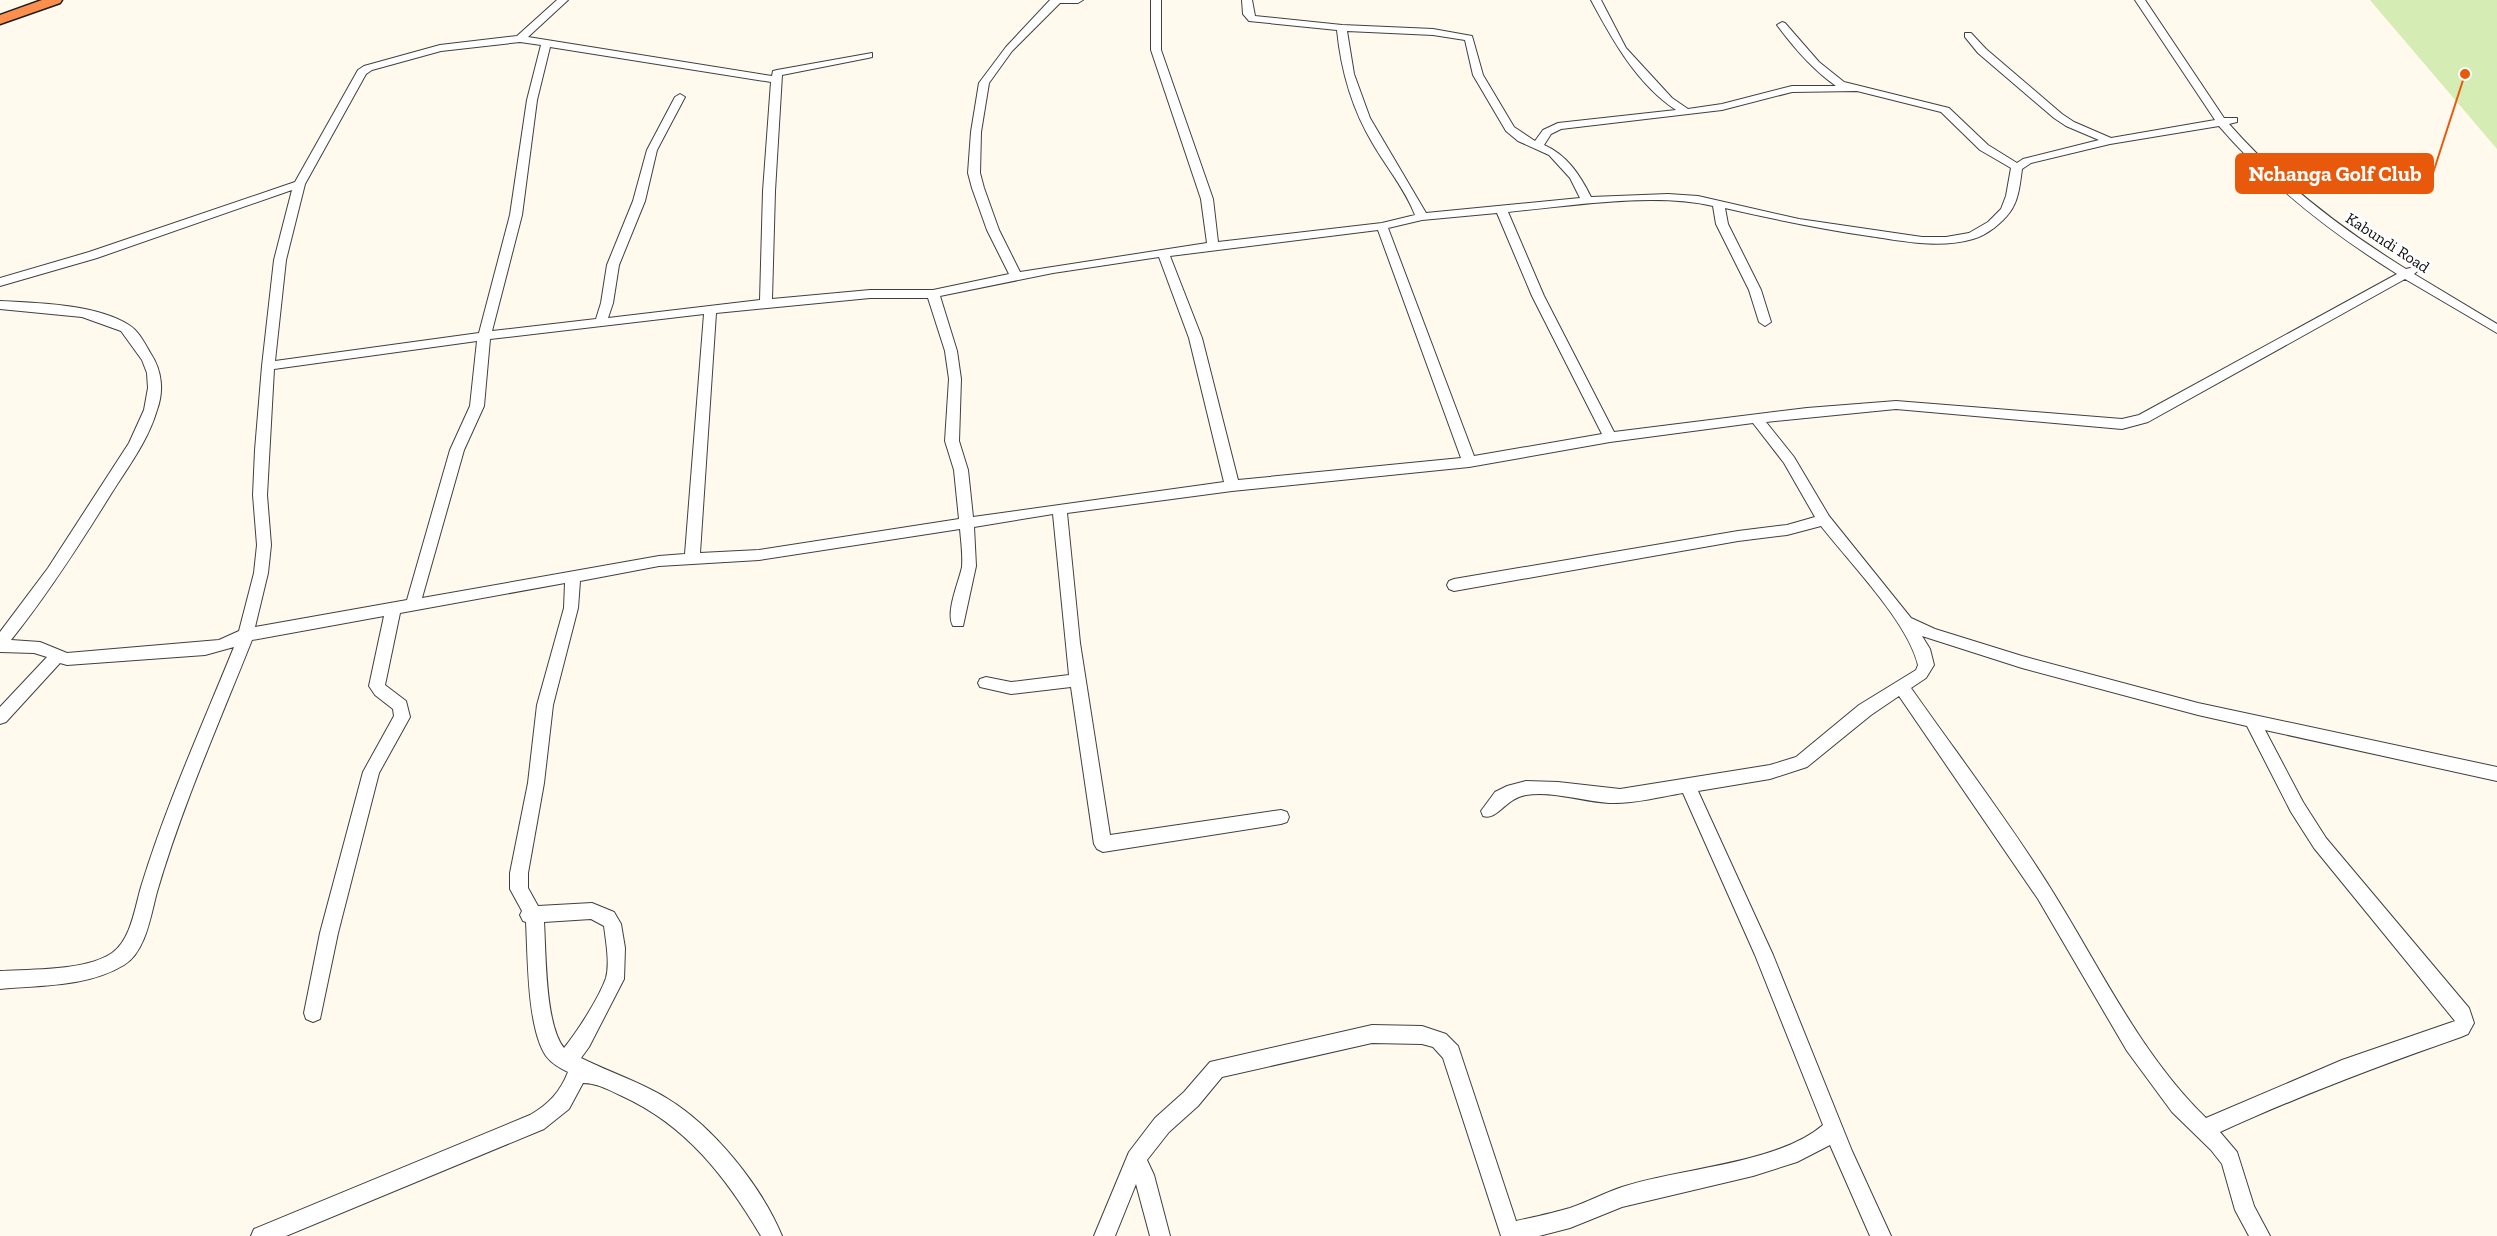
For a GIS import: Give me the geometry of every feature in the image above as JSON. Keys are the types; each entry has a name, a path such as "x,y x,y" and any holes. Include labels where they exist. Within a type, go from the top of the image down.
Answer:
{"highway":[{"path":"0,11 32,0"},
{"path":"0,20 55,0"}],"street":[{"path":"520,39 563,0"},
{"path":"1016,276 993,230 974,173 976,132 984,83 1009,49 1056,0 1078,0"},
{"path":"1156,0 1156,50 1207,199 1213,246"},
{"path":"1247,0 1248,14 1252,19 1342,28 1433,32 1469,38 1478,75 1510,129 1522,139 1538,144 1553,153 1565,165 1587,201"},
{"path":"1596,0 1622,49 1668,100 1686,112"},
{"name":"Kabundi Road","path":"2140,0 2227,121 2284,187 2332,225 2497,329"},
{"name":"Kabundi Road","path":"2151,0 2227,121"},
{"path":"1782,25 1827,76 1840,84 1945,110 1954,116 1978,143 1998,159 2017,167"},
{"path":"1342,28 1349,76 1362,111 1378,145 1415,198 1422,217"},
{"path":"1968,34 1982,51 2058,116 2070,124 2110,141"},
{"path":"0,980 87,971 112,963 130,948 137,933 160,852 246,635 261,573 264,545 260,495 268,366 280,260 299,184 362,72 368,68 440,48 520,39 776,80"},
{"path":"413,604 457,450 477,406 484,336 516,215 532,100 543,51 547,43"},
{"path":"766,303 769,190 777,74 782,71 868,55"},
{"path":"1538,144 1547,132 1558,126 1722,107 1792,89 1854,88"},
{"path":"600,324 607,303 613,266 639,201 651,150 668,123 680,97"},
{"path":"2017,167 2036,157 2110,141 2227,121"},
{"path":"268,366 484,336 766,303 870,294 933,294 1016,276 1213,246 1382,226 1422,217 1587,201 1668,197 1698,199 1799,222 1922,240 1946,240 1972,236 1999,218 2006,210 2012,196 2017,167"},
{"path":"0,282 93,255 299,184"},
{"path":"1718,203 1722,224 1755,290 1765,322"},
{"path":"1501,208 1512,242 1530,282 1581,375 1610,437"},
{"path":"1382,226 1469,462"},
{"path":"1163,254 1179,288 1191,323 1232,486"},
{"path":"0,645 39,648 57,657 72,659 163,654 221,646 246,635 413,604 692,558 759,555 1060,509 1232,486 1469,462 1610,437 1807,412 1896,405 2071,421 2134,423 2409,272"},
{"name":"Kabundi Road","path":"2409,272 2497,319"},
{"path":"933,294 951,351 955,379 952,441 961,470 966,522 969,566 961,597 958,622"},
{"path":"0,305 79,313 127,329 149,359 154,374 155,388 151,411 130,453 77,538 0,645"},
{"path":"692,558 710,310"},
{"path":"1489,811 1500,797 1530,788 1552,787 1602,797 1620,796 1770,772 1801,762 1865,710 1921,674 1926,664 1923,649 1906,622 1824,520 1789,460 1758,420"},
{"path":"1060,509 1072,643 1103,844 1281,817"},
{"path":"1454,585 1738,536 1787,530 1824,520"},
{"path":"573,576 571,608 545,705 536,783 519,873 519,889 531,915 541,1011 552,1048 567,1061 663,1106 684,1122 723,1163 772,1236"},
{"path":"313,1012 329,933 372,772 402,717 403,712 398,703 377,686 394,608"},
{"path":"1906,622 1930,633 2022,662 2253,723 2327,736 2497,774"},
{"path":"0,717 57,657"},
{"path":"986,683 1011,688 1078,680"},
{"path":"1901,686 2044,893 2134,1045 2179,1105 2230,1159 2245,1210 2260,1236"},
{"path":"2204,1129 2287,1091 2342,1069 2461,1028 2465,1023 2462,1014 2320,843 2297,807 2253,723"},
{"path":"1688,786 1784,1002 1843,1154 1881,1236"},
{"path":"531,915 592,911 608,918 612,924 616,948 615,979 582,1041 567,1061"},
{"path":"1104,1236 1136,1159 1162,1125 1191,1099 1217,1069 1372,1034 1422,1035 1439,1040 1451,1053 1510,1235 1570,1218 1622,1197 1753,1166 1797,1152 1818,1143 1834,1128"},
{"path":"261,1236 537,1122 558,1111 568,1097 577,1074 594,1074"},
{"path":"1136,1159 1150,1196 1160,1236"}],"green space":[{"path":"2370,0 2497,0 2497,149"}],"place":[{"name":"Nchanga Golf Club","path":"2465,74"}]}
